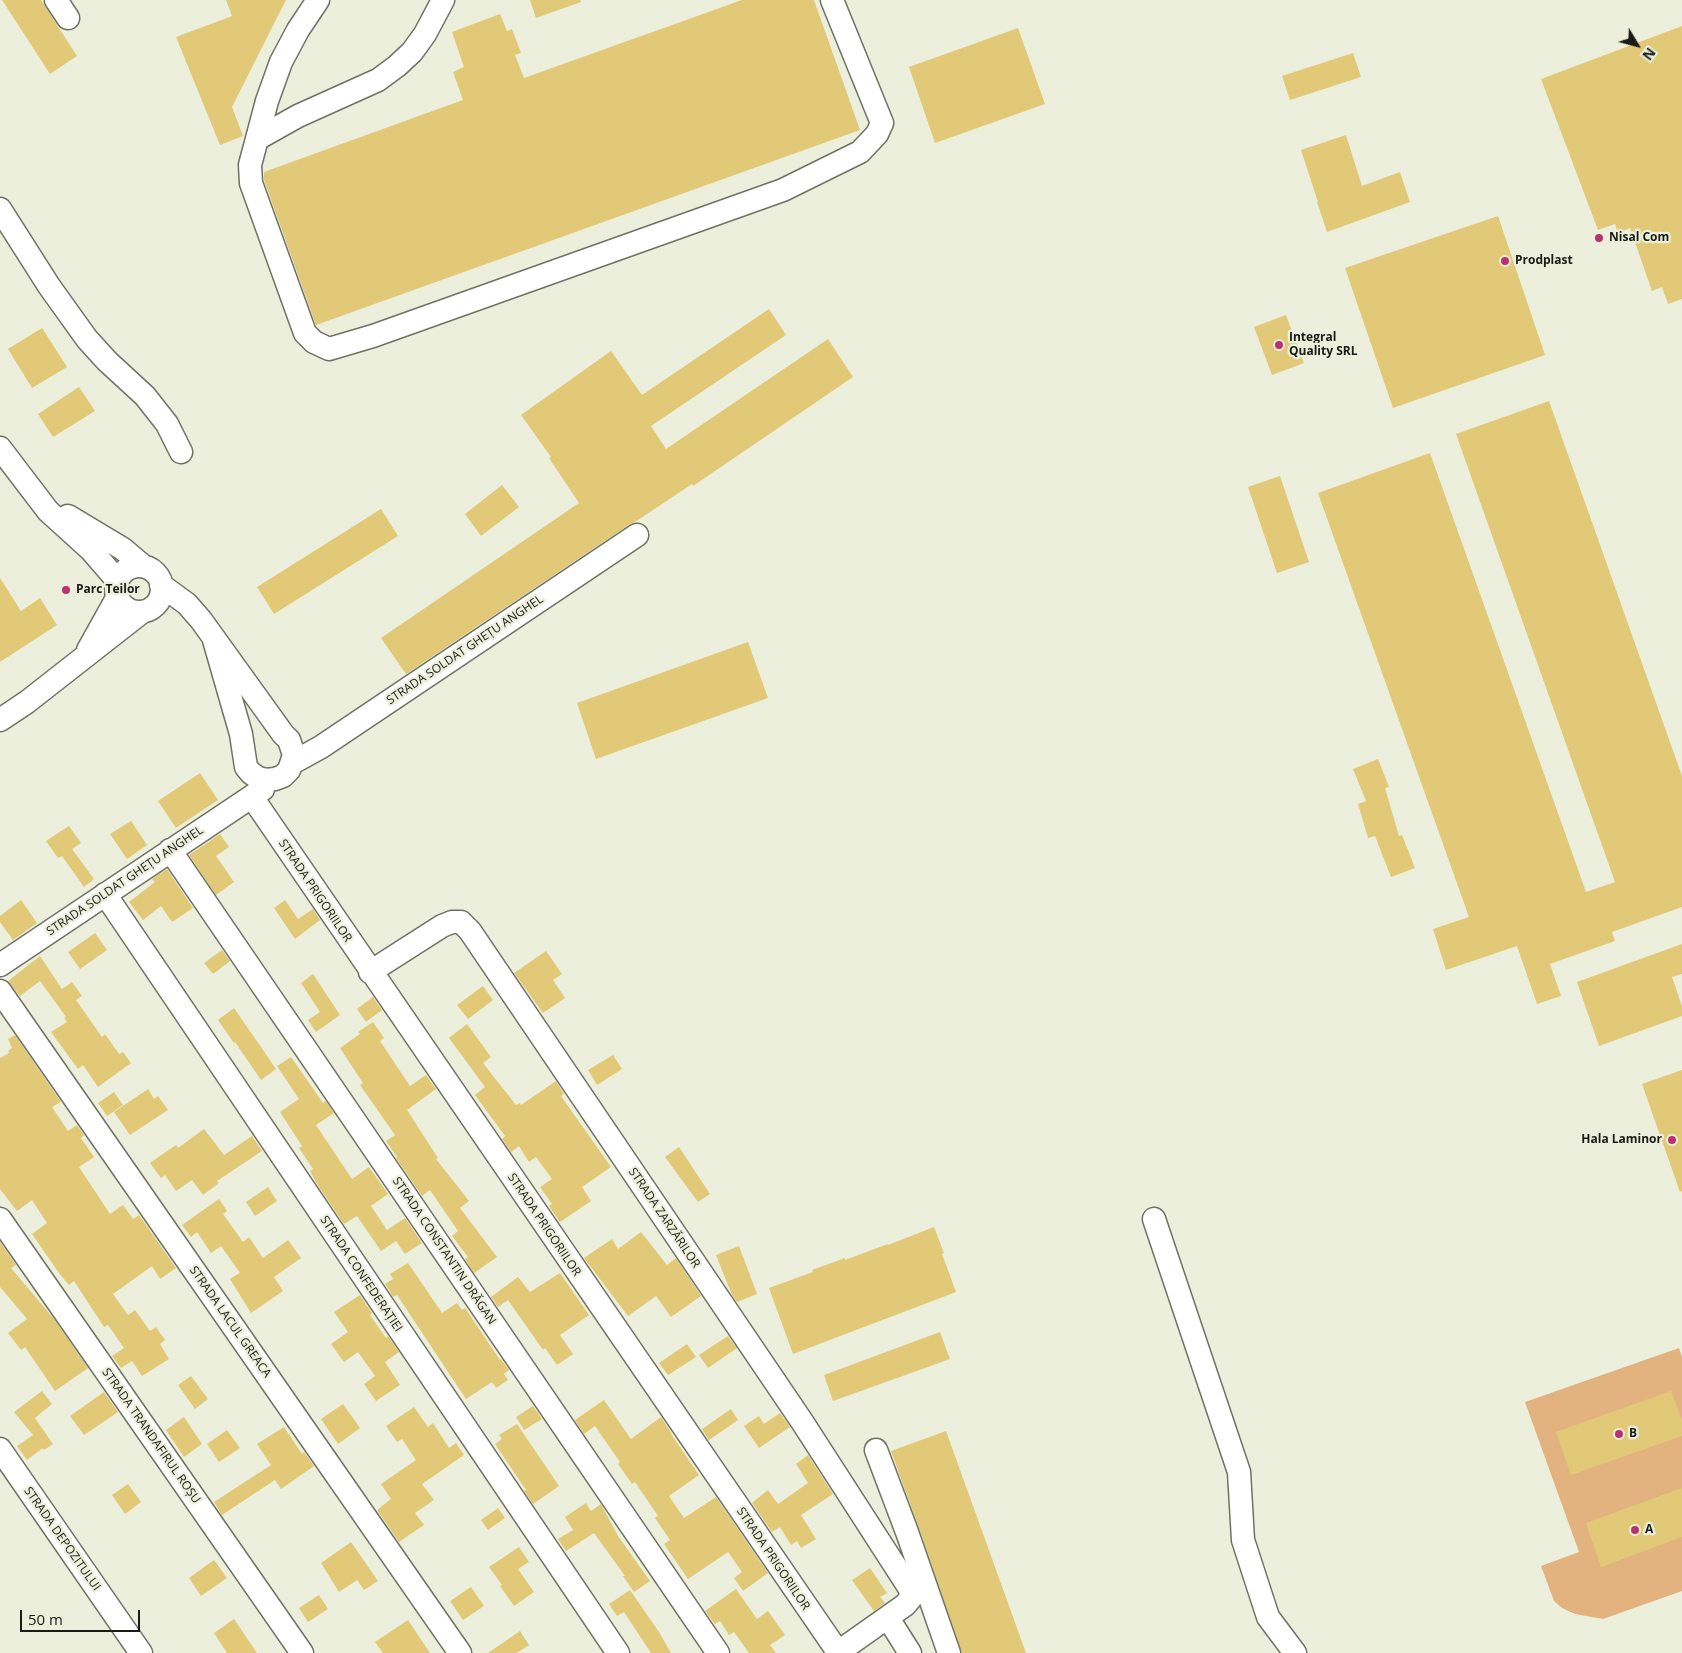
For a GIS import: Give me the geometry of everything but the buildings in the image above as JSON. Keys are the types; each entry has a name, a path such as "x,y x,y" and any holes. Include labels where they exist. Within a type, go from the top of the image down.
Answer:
{"street":[{"path":"318,0 298,30 281,62 267,101 250,165 251,183 305,333 314,342 329,348 373,336 783,190 860,152 877,134 882,123 832,0"},
{"path":"257,139 292,119 378,80 397,66 412,52 425,34 443,0"},
{"path":"0,209 49,286 87,338 107,361 145,396 167,424 181,452"},
{"path":"0,448 32,491 57,520 100,559 127,609 134,612 153,600 180,599 195,612 289,740 294,755 289,770 283,776 266,780 258,778 246,767 244,750 214,640"},
{"path":"0,720 83,660 153,600 160,578 155,572 143,566 123,549 32,491"},
{"name":"STRADA SOLDAT GHEȚU ANGHEL","path":"292,763 321,747 637,535"},
{"path":"83,660 127,568 143,566"},
{"path":"244,750 247,742 260,732 268,730 283,734"},
{"path":"251,773 252,797"},
{"name":"STRADA SOLDAT GHEȚU ANGHEL","path":"0,965 252,797 275,779"},
{"name":"STRADA PRIGORIILOR","path":"252,797 837,1653"},
{"name":"STRADA CONSTANTIN DRĂGAN","path":"170,850 718,1653"},
{"name":"STRADA CONFEDERAȚIEI","path":"105,894 618,1653"},
{"name":"STRADA ZARZĂRILOR","path":"370,972 442,926 452,922 461,922 470,931 803,1423 910,1589 909,1605"},
{"name":"STRADA LACUL GREACA","path":"0,991 460,1653"},
{"name":"STRADA TRANDAFIRUL ROȘU","path":"0,1219 302,1653"},
{"path":"1154,1219 1239,1472 1243,1540 1268,1617 1294,1653"},
{"name":"STRADA DEPOZITULUI","path":"0,1449 141,1653"},
{"path":"876,1450 907,1532 910,1653"},
{"path":"837,1653 909,1605"},
{"path":"909,1605 950,1653"}],"shaded area":[{"path":"1679,1348 1682,1357 1682,1591 1603,1619 1575,1614 1562,1608 1554,1601 1541,1566 1579,1552 1525,1402"}],"place":[{"name":"Nisal Com","path":"1599,238"},
{"name":"Prodplast","path":"1505,261"},
{"name":"Integral Quality SRL","path":"1279,345"},
{"name":"Parc Teilor","path":"66,590"},
{"name":"Hala Laminor","path":"1672,1140"},
{"name":"B","path":"1619,1434"},
{"name":"A","path":"1635,1530"}]}
